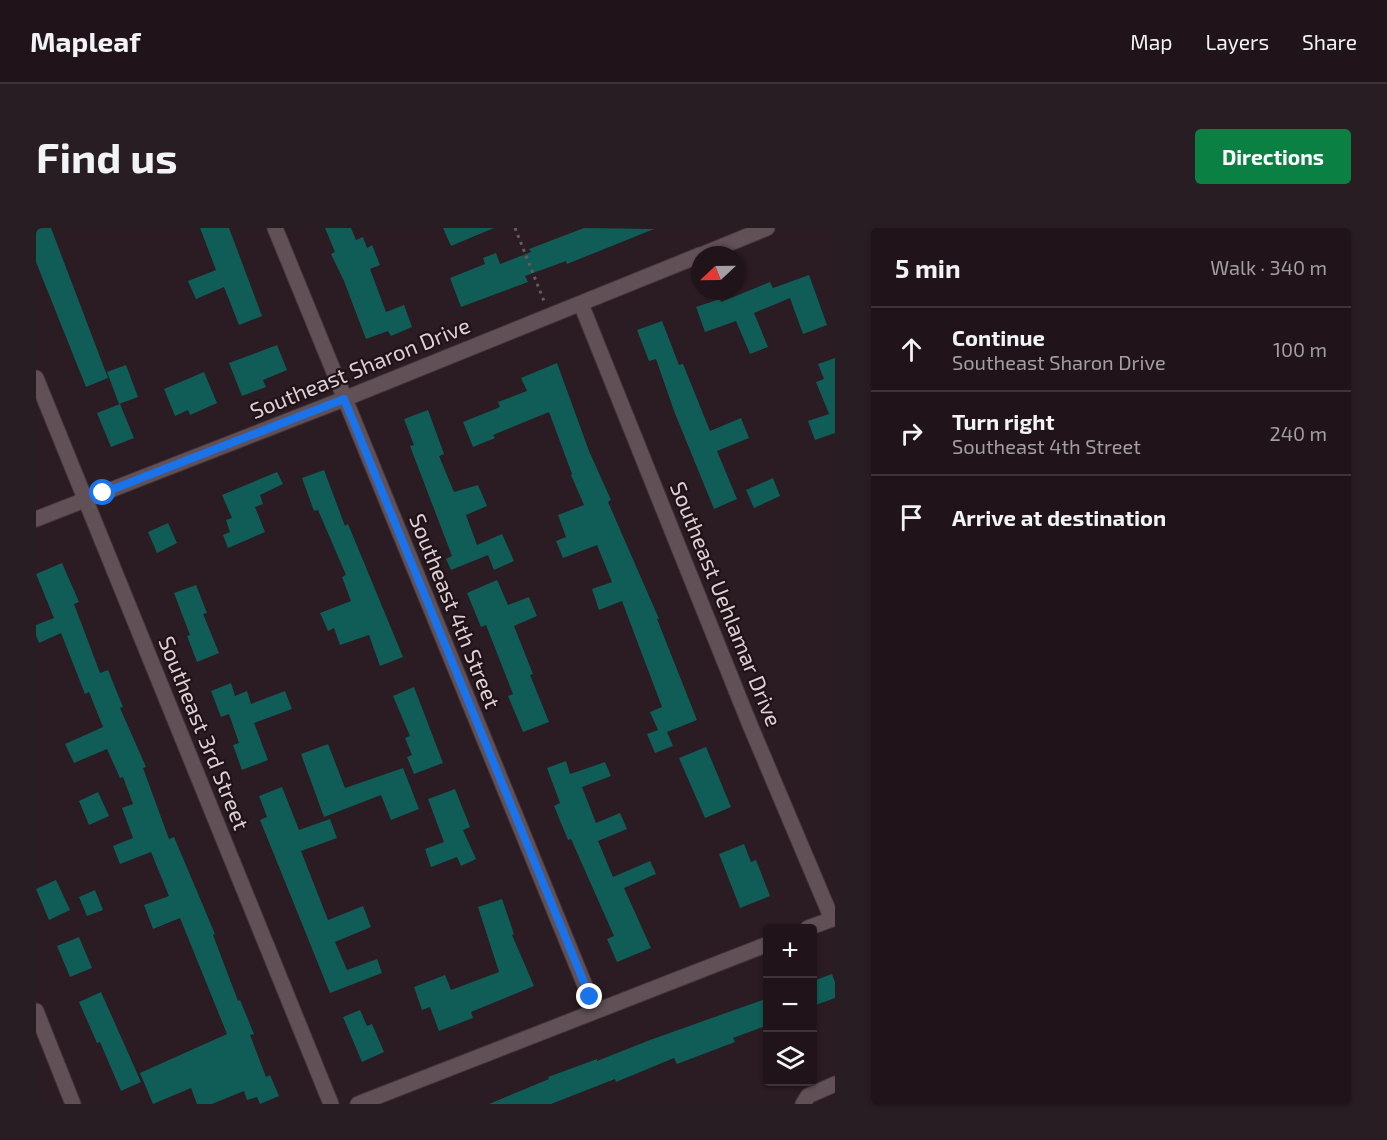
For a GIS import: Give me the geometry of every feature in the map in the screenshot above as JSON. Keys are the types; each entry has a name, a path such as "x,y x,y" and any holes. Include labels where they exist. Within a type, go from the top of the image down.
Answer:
{"street":[{"name":"Southeast 4th Street","path":"275,228 596,1010"},
{"name":"Southeast Sharon Drive","path":"723,246 767,228"},
{"name":"Southeast Sharon Drive","path":"36,519 344,399 691,259"},
{"name":"Southeast Uehlamar Drive","path":"581,304 750,725 834,919"},
{"name":"Southeast 3rd Street","path":"36,378 331,1104"},
{"path":"817,925 834,919"},
{"path":"358,1104 763,946"},
{"path":"36,1011 74,1104"},
{"path":"803,1104 808,1096 835,1084"}],"path":[{"path":"515,228 550,317"}],"building":[{"path":"36,228 51,228 108,378 86,387 36,262"},
{"path":"200,228 229,228 262,316 239,325 224,287 196,299 188,281 216,270"},
{"path":"325,228 351,228 356,240 363,237 367,248 372,245 380,265 370,269 386,312 404,305 412,327 391,336 388,331 366,339 331,254 335,252"},
{"path":"443,228 494,228 451,246"},
{"path":"584,228 654,229 567,264 566,261 525,276 528,282 461,307 450,278 485,264 483,258 496,253 500,264 531,252 529,249"},
{"path":"809,275 827,325 803,334 790,298 754,313 768,347 750,354 736,321 705,332 696,307 717,300 721,302 745,300 745,292 770,282 773,288"},
{"path":"662,321 679,365 683,364 710,431 741,418 749,438 717,451 737,499 714,509 674,411 656,359 649,361 637,330"},
{"path":"277,345 287,370 263,380 266,387 242,396 229,363"},
{"path":"835,358 835,433 815,440 808,421 829,414 816,382 824,379 818,364"},
{"path":"557,363 589,451 611,500 608,502 659,619 657,619 697,720 667,732 673,746 655,753 647,734 658,730 650,712 662,707 622,601 599,610 592,589 612,582 597,545 563,558 556,541 566,537 558,515 584,505 549,412 493,435 495,438 473,447 463,422 500,407 498,402 527,391 521,378"},
{"path":"126,365 138,397 119,404 107,372"},
{"path":"204,372 217,403 190,415 188,410 175,416 164,389"},
{"path":"120,404 134,438 111,447 97,413"},
{"path":"428,410 444,454 439,456 454,492 478,485 487,506 466,515 477,545 502,534 514,561 494,570 488,555 451,570 446,559 452,556 410,446 414,445 404,419"},
{"path":"324,470 345,526 348,524 403,657 380,666 369,635 340,645 334,628 328,631 320,613 351,601 342,577 346,575 318,510 314,511 302,478"},
{"path":"277,472 283,484 260,495 263,504 255,507 265,532 228,548 223,535 230,532 226,520 232,518 222,495"},
{"path":"773,478 780,496 754,508 746,490"},
{"path":"168,523 177,543 157,553 148,532"},
{"path":"62,563 79,602 74,604 100,673 108,670 123,707 120,708 146,767 143,768 169,839 174,837 215,934 213,935 238,1001 240,1000 254,1034 250,1035 266,1077 270,1075 279,1096 260,1104 257,1097 247,1100 244,1091 212,1104 197,1104 191,1088 153,1104 140,1073 227,1034 180,918 153,929 144,905 169,896 151,852 120,864 113,846 133,838 122,808 133,804 123,777 120,778 107,749 74,763 65,744 103,727 89,692 85,694 61,633 39,643 36,635 36,625 54,618 36,574"},
{"path":"497,580 508,605 529,597 537,616 514,626 549,722 523,732 508,696 513,694 486,625 481,627 467,593"},
{"path":"196,585 207,613 203,614 219,653 197,662 187,636 190,635 174,593"},
{"path":"231,683 235,696 247,691 251,704 285,691 292,709 254,723 268,760 242,770 233,745 239,743 229,714 221,717 211,691"},
{"path":"414,687 443,763 414,774 407,757 412,755 405,738 410,736 393,696"},
{"path":"328,744 345,788 403,768 419,809 391,820 381,795 324,817 301,754"},
{"path":"706,747 731,807 705,818 679,758"},
{"path":"566,761 570,774 605,762 611,776 582,787 596,823 620,813 627,829 598,841 613,877 650,861 656,874 624,888 651,948 617,962 607,939 614,936 554,806 560,803 547,768"},
{"path":"282,787 299,830 330,819 337,838 301,851 328,920 363,906 371,927 335,942 347,970 377,959 382,973 330,993 260,820 267,817 259,796"},
{"path":"455,789 470,827 463,830 476,859 461,866 457,857 431,867 425,849 444,842 428,799"},
{"path":"98,792 109,816 89,825 79,801"},
{"path":"744,844 751,862 756,860 770,896 740,908 719,854"},
{"path":"56,880 70,910 49,920 36,889"},
{"path":"95,890 103,910 87,916 79,897"},
{"path":"502,899 514,934 512,935 534,986 471,1012 473,1018 439,1031 430,1007 422,1010 414,987 445,975 451,990 499,972 478,907"},
{"path":"79,937 92,968 70,977 57,946"},
{"path":"832,974 835,982 835,998 817,1005 817,980"},
{"path":"101,992 141,1082 121,1091 100,1042 97,1043 79,1002"},
{"path":"763,1000 763,1027 733,1038 735,1042 677,1064 674,1058 616,1082 615,1079 551,1104 489,1104 549,1079 548,1077"},
{"path":"360,1010 367,1026 372,1024 384,1052 362,1062 343,1017"}],"route":[{"path":"103,493 344,399 590,997"}]}
